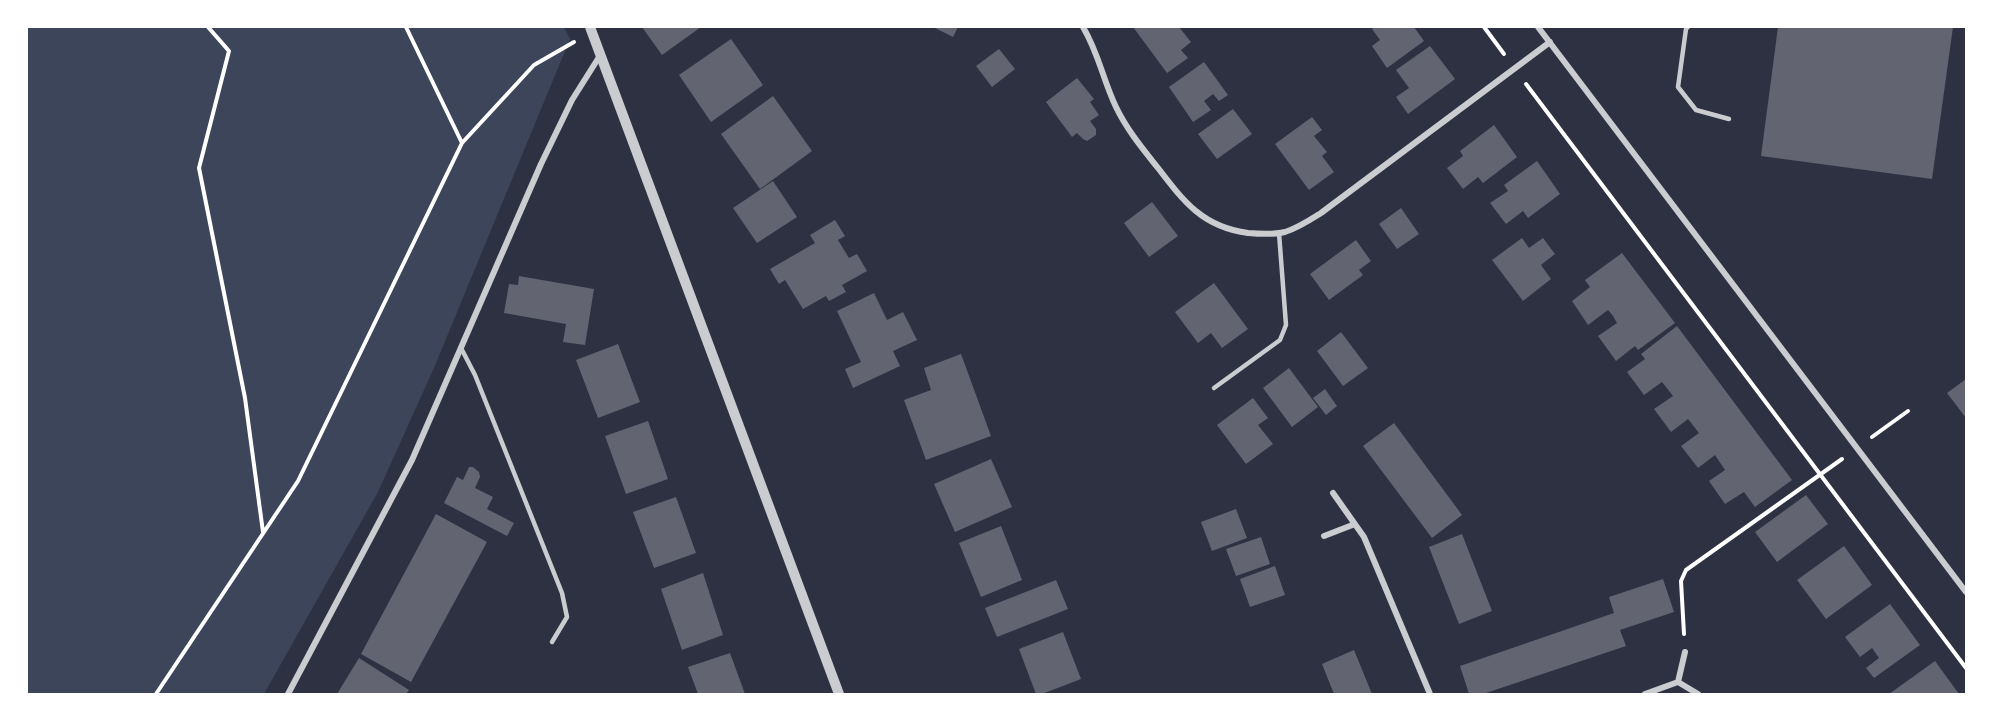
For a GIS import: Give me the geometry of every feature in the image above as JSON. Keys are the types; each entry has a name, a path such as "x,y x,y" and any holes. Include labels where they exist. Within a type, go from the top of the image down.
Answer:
{"street":[{"path":"1083,27 1098,55 1115,105 1124,121 1184,202 1198,214 1229,229 1258,234 1279,233 1293,229 1321,213 1550,42"},
{"path":"1538,27 1966,592"},
{"path":"591,29 839,694"},
{"path":"288,694 412,460 567,110 601,53"},
{"path":"1333,493 1364,537 1430,694"},
{"path":"1324,536 1355,524"},
{"path":"1678,682 1685,652"},
{"path":"1645,694 1678,682"},
{"path":"1678,682 1698,694"}],"lane":[{"path":"1688,27 1678,87 1696,110 1729,119"},
{"path":"1214,388 1280,340 1286,325 1279,233"},
{"path":"461,348 475,375 562,593 567,617 552,642"}],"path":[{"path":"208,27 229,51 199,168 245,398 263,533"},
{"path":"406,27 462,143"},
{"path":"1484,27 1966,668"},
{"path":"156,694 298,481 462,143 534,65 591,29"},
{"path":"1685,652 1681,581 1686,570 1908,411"}],"shaded area":[{"path":"27,27 564,27 570,39 434,368 378,492 264,694 27,694"}],"building":[{"path":"642,27 701,27 662,55"},
{"path":"933,27 958,27 953,37"},
{"path":"1133,27 1179,27 1191,42 1181,50 1188,58 1167,73"},
{"path":"1375,27 1414,27 1424,41 1387,68 1372,46 1380,40 1372,29"},
{"path":"1778,27 1953,27 1932,179 1761,156"},
{"path":"731,39 763,85 711,122 679,75"},
{"path":"1430,46 1455,79 1408,114 1396,97 1409,88 1396,70"},
{"path":"999,49 1015,69 992,87 976,66"},
{"path":"1204,62 1228,95 1219,101 1213,94 1204,101 1211,110 1193,122 1169,87"},
{"path":"1077,78 1094,99 1090,102 1099,115 1090,121 1096,129 1096,135 1087,141 1077,133 1072,137 1046,102"},
{"path":"773,96 812,151 760,189 721,134"},
{"path":"1233,109 1252,134 1217,159 1198,134"},
{"path":"1312,117 1322,130 1314,136 1327,152 1322,156 1334,172 1309,190 1275,144"},
{"path":"1494,125 1517,157 1483,183 1478,177 1463,189 1447,168 1463,156 1460,151"},
{"path":"1537,161 1560,194 1528,218 1523,211 1506,224 1490,203 1508,191 1504,185"},
{"path":"773,181 797,217 757,243 733,208"},
{"path":"1152,202 1178,236 1149,257 1124,223"},
{"path":"1401,208 1419,234 1397,249 1379,224"},
{"path":"835,220 845,236 838,240 849,258 857,254 867,271 842,285 846,292 829,301 826,296 803,309 785,280 779,284 770,269 815,243 810,235"},
{"path":"1522,238 1529,248 1543,238 1555,254 1541,265 1551,279 1523,301 1492,260"},
{"path":"1356,240 1371,261 1359,270 1363,275 1329,300 1310,274"},
{"path":"1622,253 1675,323 1638,350 1635,346 1616,361 1598,336 1617,323 1613,316 1608,310 1588,325 1572,301 1590,287 1585,280"},
{"path":"519,276 594,289 585,345 563,342 566,324 504,313 509,284 518,285"},
{"path":"1214,283 1248,329 1222,348 1211,333 1198,343 1175,312"},
{"path":"874,293 887,320 903,312 917,340 893,351 900,366 853,388 845,369 861,362 837,311"},
{"path":"1677,326 1792,480 1755,507 1744,492 1725,504 1709,481 1725,470 1715,455 1698,468 1681,446 1699,433 1688,419 1671,432 1654,409 1673,396 1662,382 1644,395 1627,372 1645,359 1641,354"},
{"path":"1341,332 1368,368 1343,386 1317,351"},
{"path":"618,344 640,402 598,418 576,360"},
{"path":"961,354 991,436 926,460 904,400 931,390 924,368"},
{"path":"1289,368 1318,407 1292,427 1263,388"},
{"path":"1966,379 1966,418 1947,393"},
{"path":"1325,389 1337,406 1326,415 1313,398"},
{"path":"1253,398 1268,418 1258,425 1273,444 1246,464 1217,425"},
{"path":"648,421 668,479 626,494 605,436"},
{"path":"1394,423 1462,515 1432,538 1363,446"},
{"path":"991,459 1012,507 955,532 934,484"},
{"path":"469,467 479,472 480,477 475,488 493,497 487,509 514,523 507,536 444,503 457,477 463,480"},
{"path":"1806,495 1828,524 1777,562 1755,532"},
{"path":"676,497 696,553 654,568 633,512"},
{"path":"1236,509 1247,538 1212,551 1201,522"},
{"path":"436,514 487,542 411,682 361,654"},
{"path":"1001,526 1022,580 981,597 959,543"},
{"path":"1462,534 1492,611 1459,624 1429,547"},
{"path":"1261,537 1270,564 1236,576 1226,549"},
{"path":"1844,546 1872,585 1826,619 1797,580"},
{"path":"1275,566 1285,595 1250,607 1240,579"},
{"path":"703,573 723,635 682,650 661,589"},
{"path":"1663,579 1674,612 1620,630 1626,646 1483,694 1469,694 1460,666 1614,613 1609,597"},
{"path":"1056,580 1068,609 997,637 985,608"},
{"path":"1890,604 1920,645 1874,678 1866,668 1879,658 1872,648 1860,657 1845,637"},
{"path":"1063,632 1081,679 1042,694 1036,694 1019,649"},
{"path":"1354,650 1372,694 1334,694 1322,664"},
{"path":"730,653 745,694 698,694 688,667"},
{"path":"359,658 409,690 406,694 337,694"},
{"path":"1935,661 1959,694 1889,694"}]}
